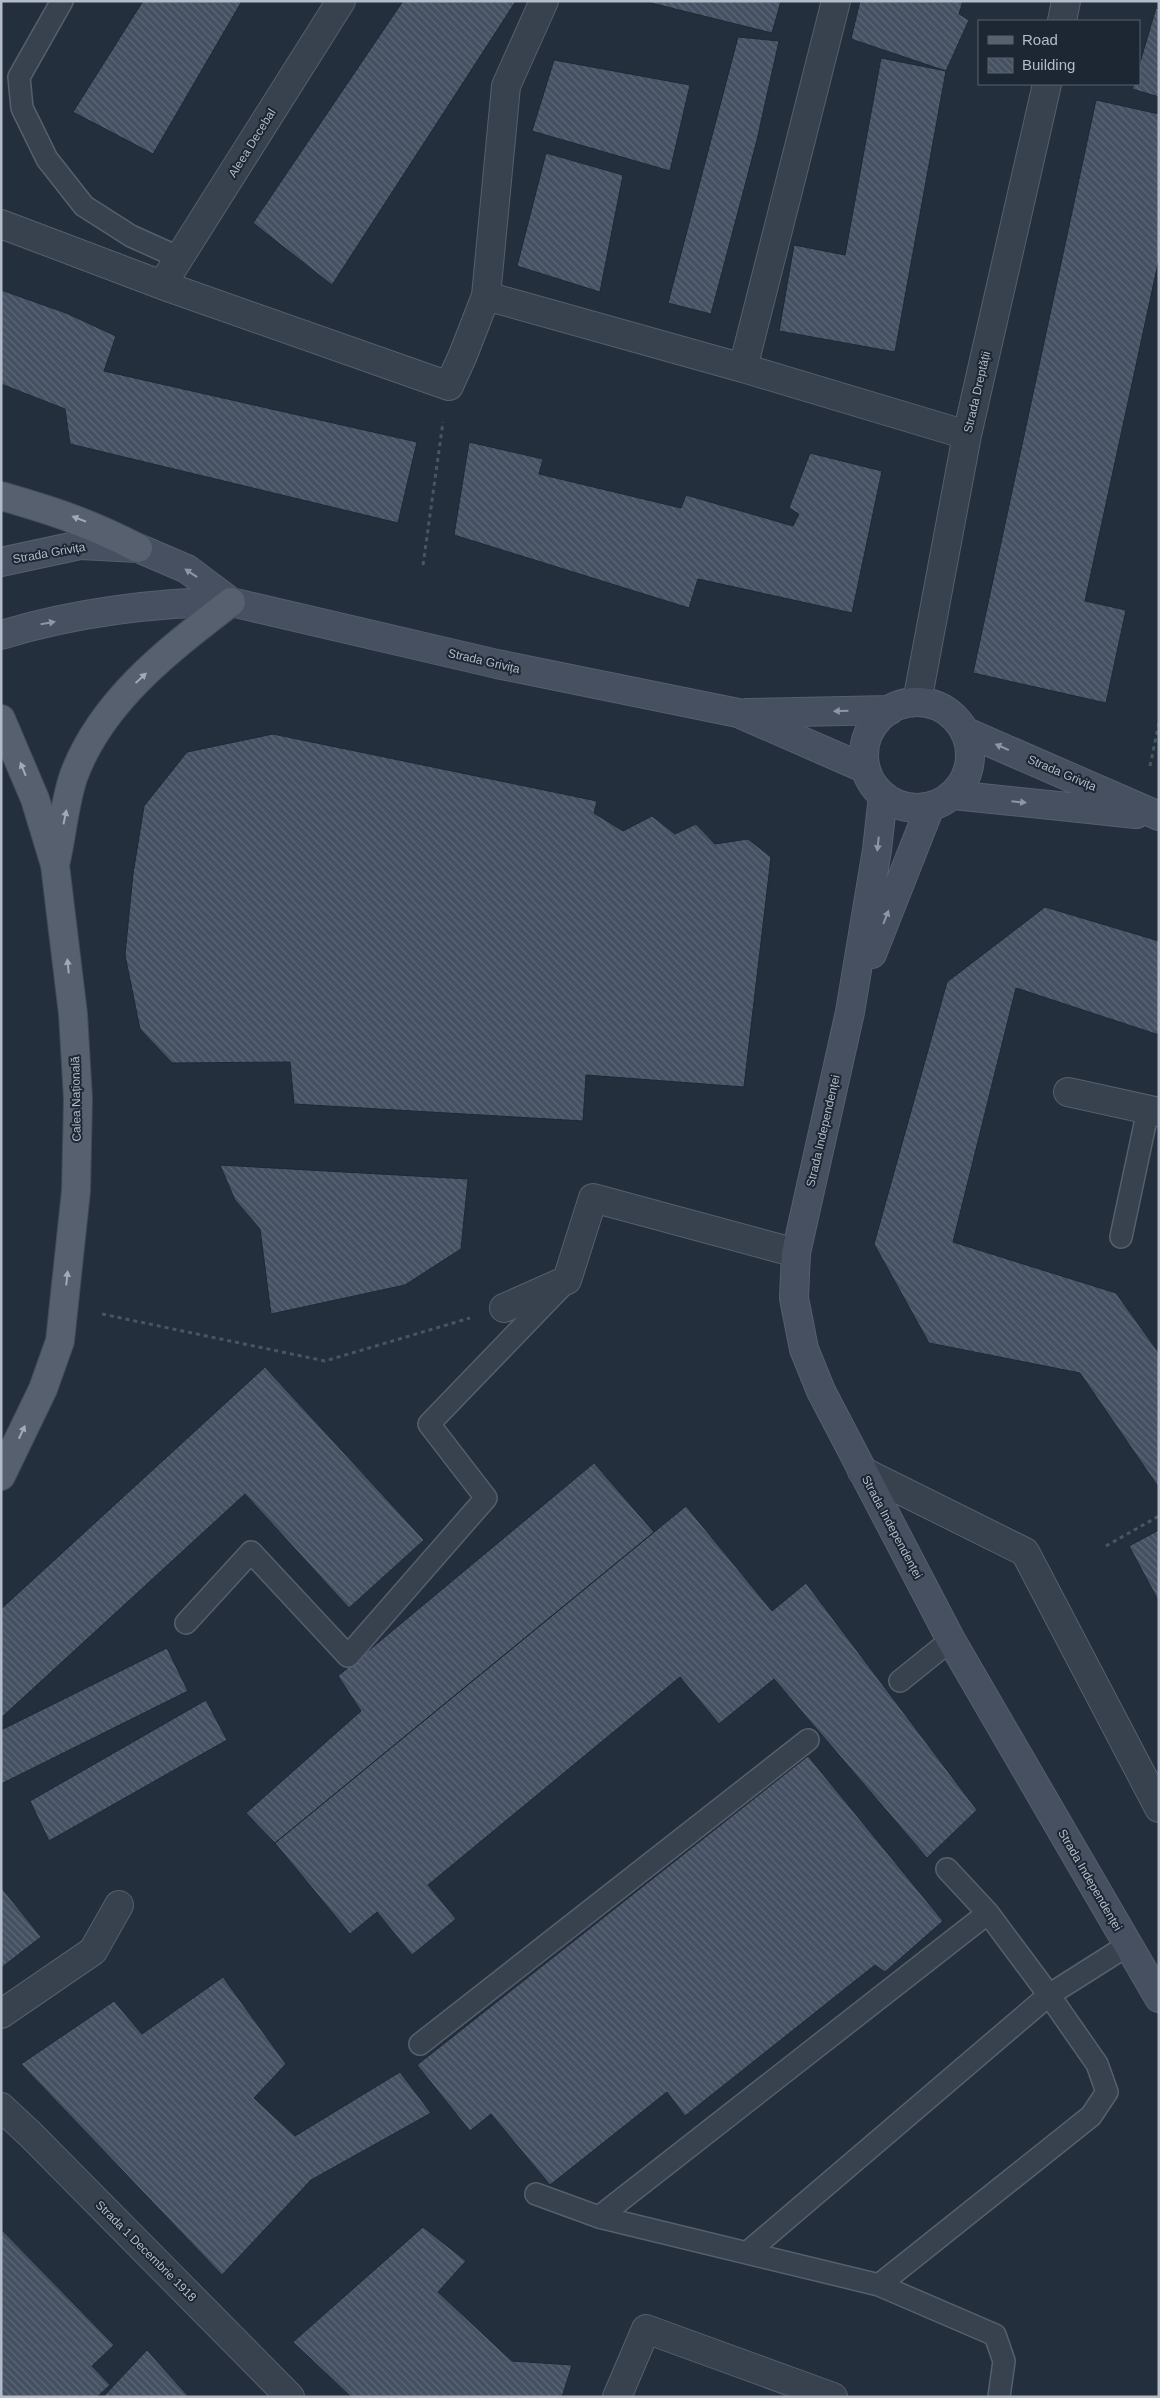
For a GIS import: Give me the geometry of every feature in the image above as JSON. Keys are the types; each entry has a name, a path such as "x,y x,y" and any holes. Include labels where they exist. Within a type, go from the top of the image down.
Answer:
{"main road":[{"path":"1,496 64,514 100,528 138,548"},
{"name":"Strada Grivița","path":"1,562 80,545 138,548 187,569 231,602"},
{"name":"Strada Grivița","path":"1,635 32,625 132,608 186,602 231,602 497,664 738,713 866,769"},
{"path":"55,865 74,776 96,730 130,687 182,640 231,602"},
{"path":"917,702 936,706 952,716 964,731 970,747 970,765 964,781 954,795 930,807 913,808 897,804 882,796 872,784 866,769 864,752 868,735 877,720 890,710 904,704 917,702"},
{"name":"Strada Grivița","path":"738,713 890,710"},
{"name":"Calea Națională","path":"1,719 35,800 55,865 73,1014 78,1099 76,1191 60,1341 43,1389 1,1476"},
{"name":"Strada Grivița","path":"964,731 1159,816"},
{"name":"Strada Grivița","path":"954,795 1159,816"},
{"name":"Strada Independenței","path":"882,796 878,850 850,1012 796,1253 794,1298 804,1349 821,1391 951,1640 1158,1995"},
{"name":"Strada Independenței","path":"850,1012 930,807"}],"street":[{"name":"Aleea Decebal","path":"162,286 341,1"},
{"path":"1,224 162,286 449,386 464,355 486,296 506,86 544,1"},
{"path":"743,368 836,1"},
{"path":"1062,20 1066,1"},
{"name":"Strada Dreptății","path":"917,702 967,434 1047,85"},
{"path":"486,296 743,368 967,434"},
{"path":"1068,1092 1154,1111"},
{"path":"504,1308 567,1280 593,1198 796,1253"},
{"path":"862,1471 1025,1552 1159,1808"},
{"path":"1,2014 93,1951 119,1905"},
{"name":"Strada 1 Decembrie 1918","path":"1,2107 38,2142 290,2397"},
{"path":"617,2397 646,2329 833,2397"}],"lane":[{"path":"62,1 19,77 22,108 47,159 84,206 131,236 180,258"},
{"path":"1121,1237 1154,1111"},
{"path":"186,1623 251,1552 348,1656 486,1498 429,1424 567,1280"},
{"path":"900,1681 951,1640"},
{"path":"420,2044 808,1740"},
{"path":"880,2286 1091,2116 1107,2092 1097,2064 1050,1995 988,1913 947,1869"},
{"path":"599,2217 988,1913"},
{"path":"748,2252 1050,1995 1128,1945"},
{"path":"536,2194 599,2217 748,2252 880,2286 995,2335 1004,2361 1000,2397"}],"path":[{"path":"423,565 449,386"},
{"path":"1150,766 1159,723"},
{"path":"102,1314 325,1361 504,1308"},
{"path":"1106,1546 1159,1516"}],"building":[{"path":"143,1 242,1 153,154 73,112"},
{"path":"403,1 516,1 332,285 253,223"},
{"path":"643,1 781,1 772,33"},
{"path":"860,1 963,1 959,14 969,20 946,71 851,39"},
{"path":"1156,8 1159,9 1159,97 1132,89 1134,85 1140,85 1140,63"},
{"path":"738,37 779,41 757,140 711,314 668,303"},
{"path":"881,58 946,71 895,352 779,331 794,245 845,255"},
{"path":"554,60 690,85 670,171 532,131"},
{"path":"1096,100 1159,114 1159,259 1085,601 1126,610 1106,703 973,673"},
{"path":"546,153 623,175 600,292 517,266"},
{"path":"1,290 66,313 116,336 104,371 417,442 398,523 70,444 65,409 1,384"},
{"path":"469,442 543,459 539,474 681,508 686,495 793,526 799,514 789,508 810,453 882,471 852,613 698,579 689,608 454,535"},
{"path":"273,734 597,801 594,813 623,831 652,816 675,834 696,824 715,844 748,839 771,857 744,1087 586,1075 583,1121 294,1104 290,1062 172,1063 140,1029 125,955 133,874 144,806 187,752"},
{"path":"1045,907 1159,941 1159,1035 1016,988 953,1242 1116,1293 1159,1353 1159,1488 1080,1373 929,1343 874,1244 947,982"},
{"path":"220,1165 468,1179 461,1249 405,1285 271,1314 260,1229 235,1200"},
{"path":"265,1367 424,1540 349,1608 245,1494 1,1718 1,1609"},
{"path":"594,1463 654,1532 275,1843 246,1813 361,1711 338,1676"},
{"path":"686,1506 772,1611 806,1583 977,1810 927,1858 774,1679 719,1724 680,1677 428,1885 456,1919 412,1955 377,1912 350,1934 275,1843"},
{"path":"1159,1530 1159,1602 1129,1546"},
{"path":"167,1648 188,1691 1,1784 1,1730"},
{"path":"206,1700 227,1740 49,1841 30,1801"},
{"path":"808,1756 943,1921 885,1972 875,1965 685,2116 667,2092 550,2185 491,2114 470,2131 417,2065"},
{"path":"1,1887 41,1937 1,1968"},
{"path":"223,1977 286,2064 254,2098 295,2136 400,2072 431,2113 311,2180 222,2275 21,2064 114,2001 142,2034"},
{"path":"423,2227 466,2261 438,2292 512,2361 572,2365 562,2397 351,2397 293,2342"},
{"path":"1,2229 114,2345 92,2366 110,2385 97,2397 1,2397"},
{"path":"147,2350 189,2397 103,2397"}]}
